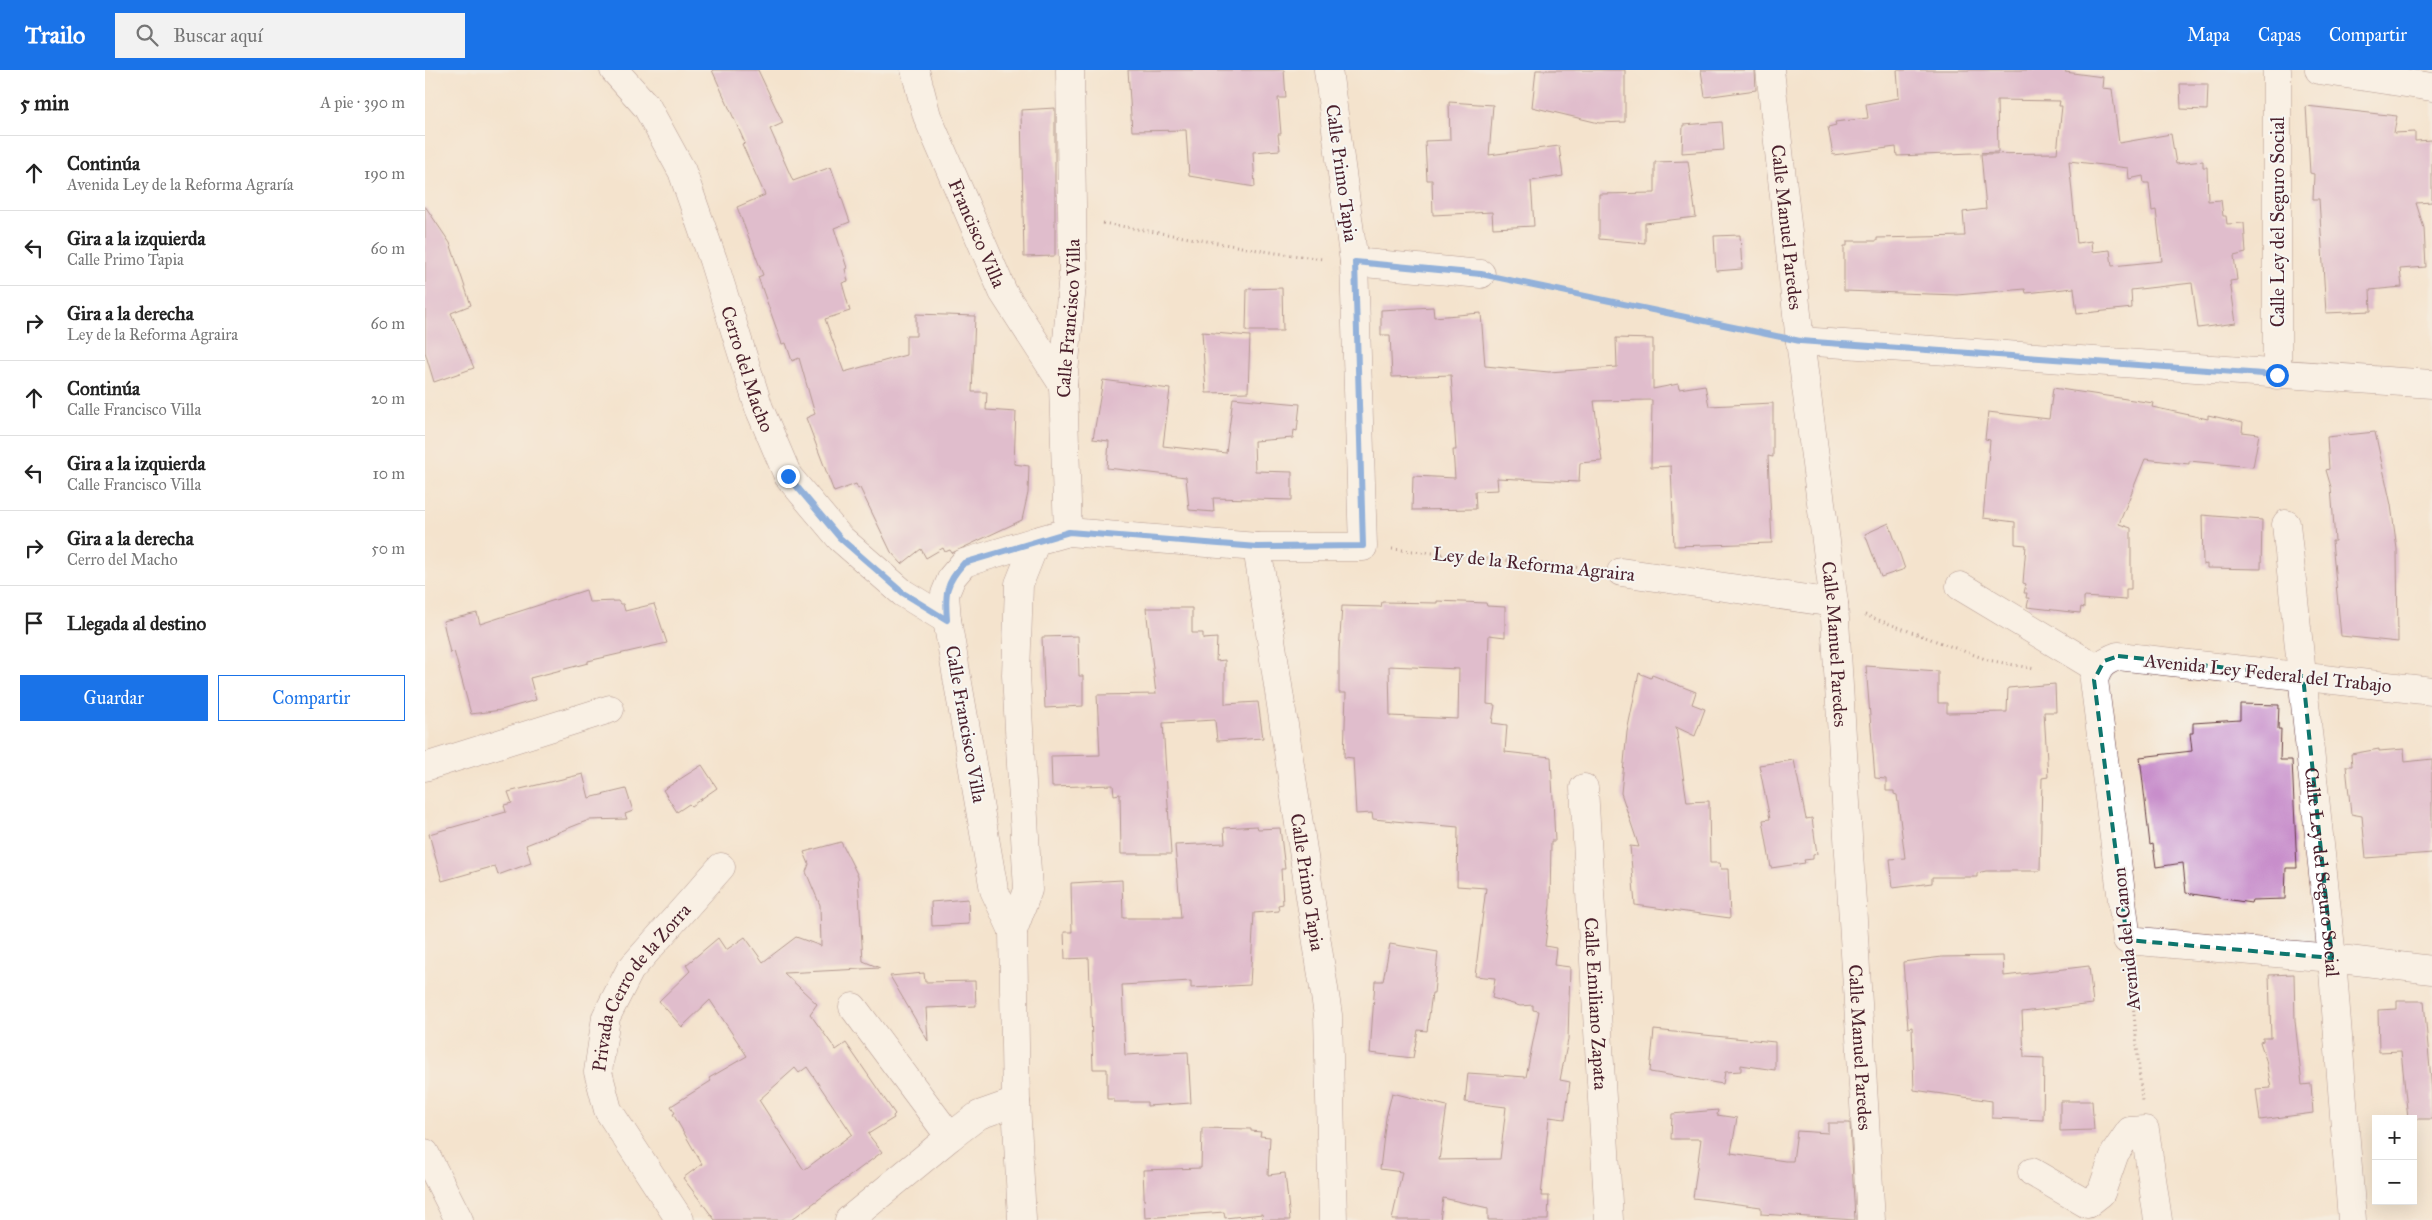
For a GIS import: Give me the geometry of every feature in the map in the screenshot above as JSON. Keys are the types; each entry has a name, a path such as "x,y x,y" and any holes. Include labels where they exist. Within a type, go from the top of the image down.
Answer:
{"street":[{"name":"Cerro del Macho","path":"615,70 647,107 682,171 713,260 759,408 788,476 840,538 903,593 947,620"},
{"name":"Francisco Villa","path":"915,70 927,116 1003,292 1063,385"},
{"name":"Calle Francisco Villa","path":"1013,931 995,890 947,620 945,594 952,577 964,563 1069,532 1063,385 1073,272 1070,70"},
{"name":"Calle Primo Tapia","path":"1328,70 1355,262 1363,546"},
{"name":"Calle Manuel Paredes","path":"1770,70 1800,341 1834,604 1871,1220"},
{"name":"Calle Ley del Seguro Social","path":"2277,70 2277,375"},
{"path":"2319,70 2432,87"},
{"path":"1355,262 1481,274"},
{"path":"1800,341 2277,375 2432,384"},
{"name":"Calle Ley del Seguro Social","path":"2287,524 2331,958 2352,1220"},
{"path":"1069,532 1257,547 1363,546"},
{"name":"Calle Francisco Villa","path":"1022,1220 1016,1102 1013,931 1028,890 1017,675 1019,584 1036,541"},
{"name":"Calle Primo Tapia","path":"1257,547 1328,1015 1333,1220"},
{"name":"Ley de la Reforma Agraira","path":"1621,572 1834,604"},
{"path":"1960,586 2101,665"},
{"name":"Avenida Ley Federal del Trabajo","path":"2101,665 2118,656 2432,691"},
{"name":"Avenida del Canon","path":"2101,665 2094,680 2127,940"},
{"path":"425,767 610,709"},
{"name":"Calle Emiliano Zapata","path":"1584,788 1609,1220"},
{"name":"Privada Cerro de la Zorra","path":"680,1220 608,1110 598,1072 606,1017 630,970 721,867"},
{"path":"2127,940 2331,958 2432,970"},
{"path":"853,1007 950,1136"},
{"path":"849,1220 950,1136 979,1115 1016,1102"},
{"path":"2032,1172 2087,1204 2101,1193 2115,1154 2130,1131 2145,1130 2158,1220"},
{"path":"425,1154 459,1220"}],"path":[{"path":"1073,218 1276,253 1355,262"},
{"path":"1481,274 1800,341"},
{"name":"Ley de la Reforma Agraira","path":"1363,546 1621,572"},
{"path":"1834,604 1988,660"},
{"name":"Avenida del Canon","path":"2127,940 2145,1130"}],"highlighted area":[{"path":"2118,656 2303,676 2332,958 2127,940 2094,680 2104,661"}],"building":[{"path":"712,70 758,70 783,123 770,129 793,181 831,167 850,222 834,228 847,268 845,269 848,281 842,283 850,311 825,319 844,372 906,355 906,336 916,336 916,314 975,316 972,392 987,392 986,410 1016,412 1014,464 1029,466 1028,493 1022,520 952,553 950,550 945,552 943,548 926,558 921,549 902,564 891,552 860,488 858,489 856,484 834,492 806,418 815,414 799,358 792,361 786,343 782,344 758,277 763,275 737,207 765,195 742,144 745,143"},
{"path":"1128,70 1284,70 1286,98 1278,98 1281,134 1278,134 1280,150 1253,152 1255,187 1189,176 1186,130 1132,131"},
{"path":"1536,70 1625,70 1625,122 1599,123 1532,107"},
{"path":"1701,70 1755,70 1756,90 1705,97"},
{"path":"1897,70 2065,70 2065,72 2103,77 2102,88 2112,89 2119,143 2171,134 2176,164 2203,161 2203,167 2207,167 2208,201 2221,200 2223,216 2226,216 2227,224 2244,223 2246,253 2234,256 2237,280 2230,281 2236,323 2198,328 2192,283 2131,290 2132,308 2077,314 2074,288 2026,293 2025,289 1957,295 1844,291 1844,246 1847,246 1847,241 1877,241 1877,238 1965,236 1963,212 1986,209 1981,154 2057,153 2062,106 2059,106 2060,101 1997,100 1998,152 1897,156 1896,147 1833,155 1828,127 1836,125 1835,122 1868,118 1866,104 1899,98","holes":["2069,161 2128,168 2129,179 2143,176 2144,183 2149,183 2152,211 2156,210 2162,261 2112,266 2110,250 2092,252 2091,241 2077,243"]},
{"path":"2180,84 2208,84 2207,110 2181,109"},
{"path":"1449,102 1493,105 1489,155 1559,146 1563,176 1531,181 1534,226 1493,228 1492,212 1433,215 1432,180 1427,180 1425,141 1450,140"},
{"path":"2306,106 2397,116 2394,133 2415,132 2415,141 2432,140 2432,202 2416,203 2424,228 2426,267 2400,269 2402,287 2370,290 2371,311 2326,313 2319,199 2313,199 2314,174 2310,173"},
{"path":"1055,108 1055,256 1024,257 1021,110"},
{"path":"1722,122 1724,150 1682,153 1683,125"},
{"path":"1688,161 1696,217 1645,223 1645,243 1599,239 1599,194 1655,193 1655,162"},
{"path":"425,206 450,243 471,305 451,313 474,368 434,382 425,352"},
{"path":"1740,235 1742,269 1716,271 1714,236"},
{"path":"1282,288 1283,331 1246,331 1247,289"},
{"path":"1433,307 1434,317 1481,313 1485,366 1549,372 1617,367 1616,338 1653,339 1653,389 1678,384 1679,389 1705,385 1709,406 1773,403 1773,457 1768,456 1772,543 1674,546 1671,466 1651,467 1652,400 1594,401 1602,461 1580,463 1579,482 1497,478 1498,490 1475,491 1476,509 1412,510 1413,476 1455,478 1453,450 1456,450 1451,375 1392,377 1390,335 1381,335 1381,310"},
{"path":"1202,332 1250,336 1248,392 1206,393"},
{"path":"1103,380 1170,389 1163,446 1226,453 1233,398 1300,404 1297,431 1294,430 1293,438 1254,441 1255,471 1292,472 1292,500 1213,498 1214,512 1189,510 1186,477 1107,468 1109,441 1093,439"},
{"path":"2053,388 2153,403 2152,407 2208,419 2208,415 2243,423 2242,432 2259,434 2253,467 2189,461 2189,464 2145,459 2119,524 2131,528 2131,589 2126,589 2126,600 2084,597 2084,608 2081,607 2080,613 2027,607 2029,598 2026,598 2027,593 2024,593 2026,584 2023,583 2026,545 2015,544 2015,522 1983,518 1990,440 1985,439 1988,412 2049,419"},
{"path":"2375,432 2391,505 2397,549 2398,642 2341,636 2332,541 2335,541 2331,487 2326,470 2329,469 2327,437"},
{"path":"2202,515 2262,520 2261,569 2207,568 2207,564 2203,565"},
{"path":"1889,523 1905,569 1881,577 1865,534"},
{"path":"586,590 589,602 618,601 620,604 623,604 625,611 654,604 667,643 588,661 588,663 530,678 536,700 501,710 471,714 454,651 450,653 443,621 477,613 480,624"},
{"path":"1437,601 1486,603 1487,606 1505,607 1505,637 1489,635 1487,704 1495,705 1492,723 1507,725 1505,752 1551,757 1555,841 1551,841 1550,905 1545,946 1556,948 1554,965 1570,967 1568,1040 1560,1080 1570,1082 1565,1119 1549,1117 1541,1196 1549,1196 1548,1220 1488,1220 1488,1208 1443,1198 1440,1220 1392,1220 1402,1172 1380,1169 1386,1118 1392,1093 1447,1106 1439,1160 1500,1159 1506,1107 1465,1102 1468,1073 1526,1077 1539,1011 1533,1010 1533,1005 1520,1006 1492,998 1495,978 1475,976 1486,888 1457,886 1458,827 1373,819 1372,813 1356,814 1353,758 1344,757 1346,693 1339,693 1342,606 1381,607 1382,602 1437,603","holes":["1389,666 1459,669 1458,719 1390,716"]},
{"path":"1146,608 1192,608 1192,633 1203,633 1203,639 1217,638 1216,661 1225,660 1225,704 1258,702 1263,738 1217,741 1215,720 1163,723 1171,854 1121,854 1120,794 1114,795 1113,785 1052,787 1051,756 1100,755 1097,695 1156,694"},
{"path":"1078,636 1079,676 1083,676 1083,706 1045,708 1042,637"},
{"path":"1866,666 1938,671 1938,703 1947,703 1947,713 2007,712 2008,688 2055,684 2056,712 2044,712 2048,777 2042,778 2040,871 1986,871 1977,873 1977,877 1932,877 1932,883 1893,888 1890,859 1905,858 1897,795 1894,794 1894,791 1886,791 1886,779 1875,778"},
{"path":"1639,673 1651,678 1652,675 1696,692 1692,704 1705,709 1695,736 1676,727 1687,802 1709,801 1710,863 1720,863 1721,869 1728,869 1730,918 1635,905 1630,846 1639,847 1621,793 1627,732"},
{"path":"2240,704 2279,705 2278,729 2281,729 2280,760 2292,760 2297,868 2286,868 2285,899 2252,900 2251,903 2186,893 2183,863 2156,867 2153,844 2150,845 2140,757 2192,751 2190,733 2193,733 2193,723 2240,720"},
{"path":"2379,749 2379,751 2404,749 2405,762 2432,759 2432,853 2366,858 2362,816 2351,814 2346,766 2352,766 2351,754"},
{"path":"1794,760 1806,819 1812,818 1817,854 1813,855 1813,859 1804,860 1805,863 1771,868 1763,820 1770,819 1759,765"},
{"path":"702,765 717,788 691,806 689,804 677,812 663,790"},
{"path":"583,774 589,798 626,789 633,811 625,814 627,819 589,820 526,845 531,863 498,875 495,866 442,881 429,834 506,812 504,805 512,803 508,792"},
{"path":"1257,826 1258,829 1280,828 1285,869 1281,869 1283,904 1278,905 1279,911 1254,913 1250,985 1191,988 1191,981 1122,985 1125,1055 1188,1052 1191,1103 1147,1106 1147,1102 1114,1102 1114,1099 1107,1099 1107,1069 1093,1069 1089,958 1065,959 1064,932 1072,932 1071,883 1122,880 1123,918 1181,918 1175,845 1225,843 1224,828"},
{"path":"841,842 858,876 863,961 880,968 784,973 817,1004 810,1014 836,1050 846,1043 895,1114 894,1118 868,1134 882,1152 791,1220 715,1220 683,1178 702,1164 673,1114 675,1113 671,1106 711,1081 709,1078 747,1056 710,1000 682,1027 659,1001 690,971 686,965 718,938 726,950 745,937 763,962 796,937 821,946 820,905 806,872 809,864 804,852","holes":["807,1067 852,1134 804,1170 759,1100 795,1068 799,1073"]},
{"path":"968,899 969,924 932,926 931,902"},
{"path":"1390,944 1438,952 1434,993 1432,993 1427,1031 1418,1030 1413,1058 1370,1053 1375,981 1383,981"},
{"path":"2003,956 2004,976 2089,966 2093,1004 2022,1012 2024,1057 2044,1058 2043,1120 1992,1118 1992,1101 1914,1090 1912,1027 1908,1028 1903,962 1942,957"},
{"path":"924,973 925,982 975,981 976,1006 926,1008 928,1041 890,976"},
{"path":"2294,974 2295,1021 2302,1085 2311,1084 2313,1113 2260,1120 2256,1089 2271,1088 2266,1060 2260,1042 2263,1041 2263,1038 2271,1038 2269,975"},
{"path":"2397,1001 2424,1001 2432,1092 2432,1119 2417,1119 2417,1115 2408,1115 2401,1051 2379,1052 2378,1010 2397,1009"},
{"path":"1654,1030 1775,1042 1775,1070 1741,1065 1741,1071 1725,1072 1723,1084 1650,1072"},
{"path":"2060,1101 2092,1101 2094,1130 2060,1131"},
{"path":"1718,1110 1717,1115 1737,1118 1731,1153 1785,1161 1793,1161 1797,1131 1828,1133 1828,1123 1850,1123 1855,1220 1761,1214 1761,1207 1693,1198 1701,1139 1671,1139 1672,1114"},
{"path":"1202,1128 1251,1129 1251,1131 1261,1132 1260,1136 1270,1137 1268,1175 1285,1173 1290,1220 1263,1220 1262,1214 1225,1218 1224,1212 1145,1218 1143,1170 1201,1168"}],"route":[{"path":"788,476 840,538 903,593 947,620 945,594 952,577 964,563 1069,532 1257,547 1363,546 1355,262 1481,274 1800,341 2277,375"}]}
